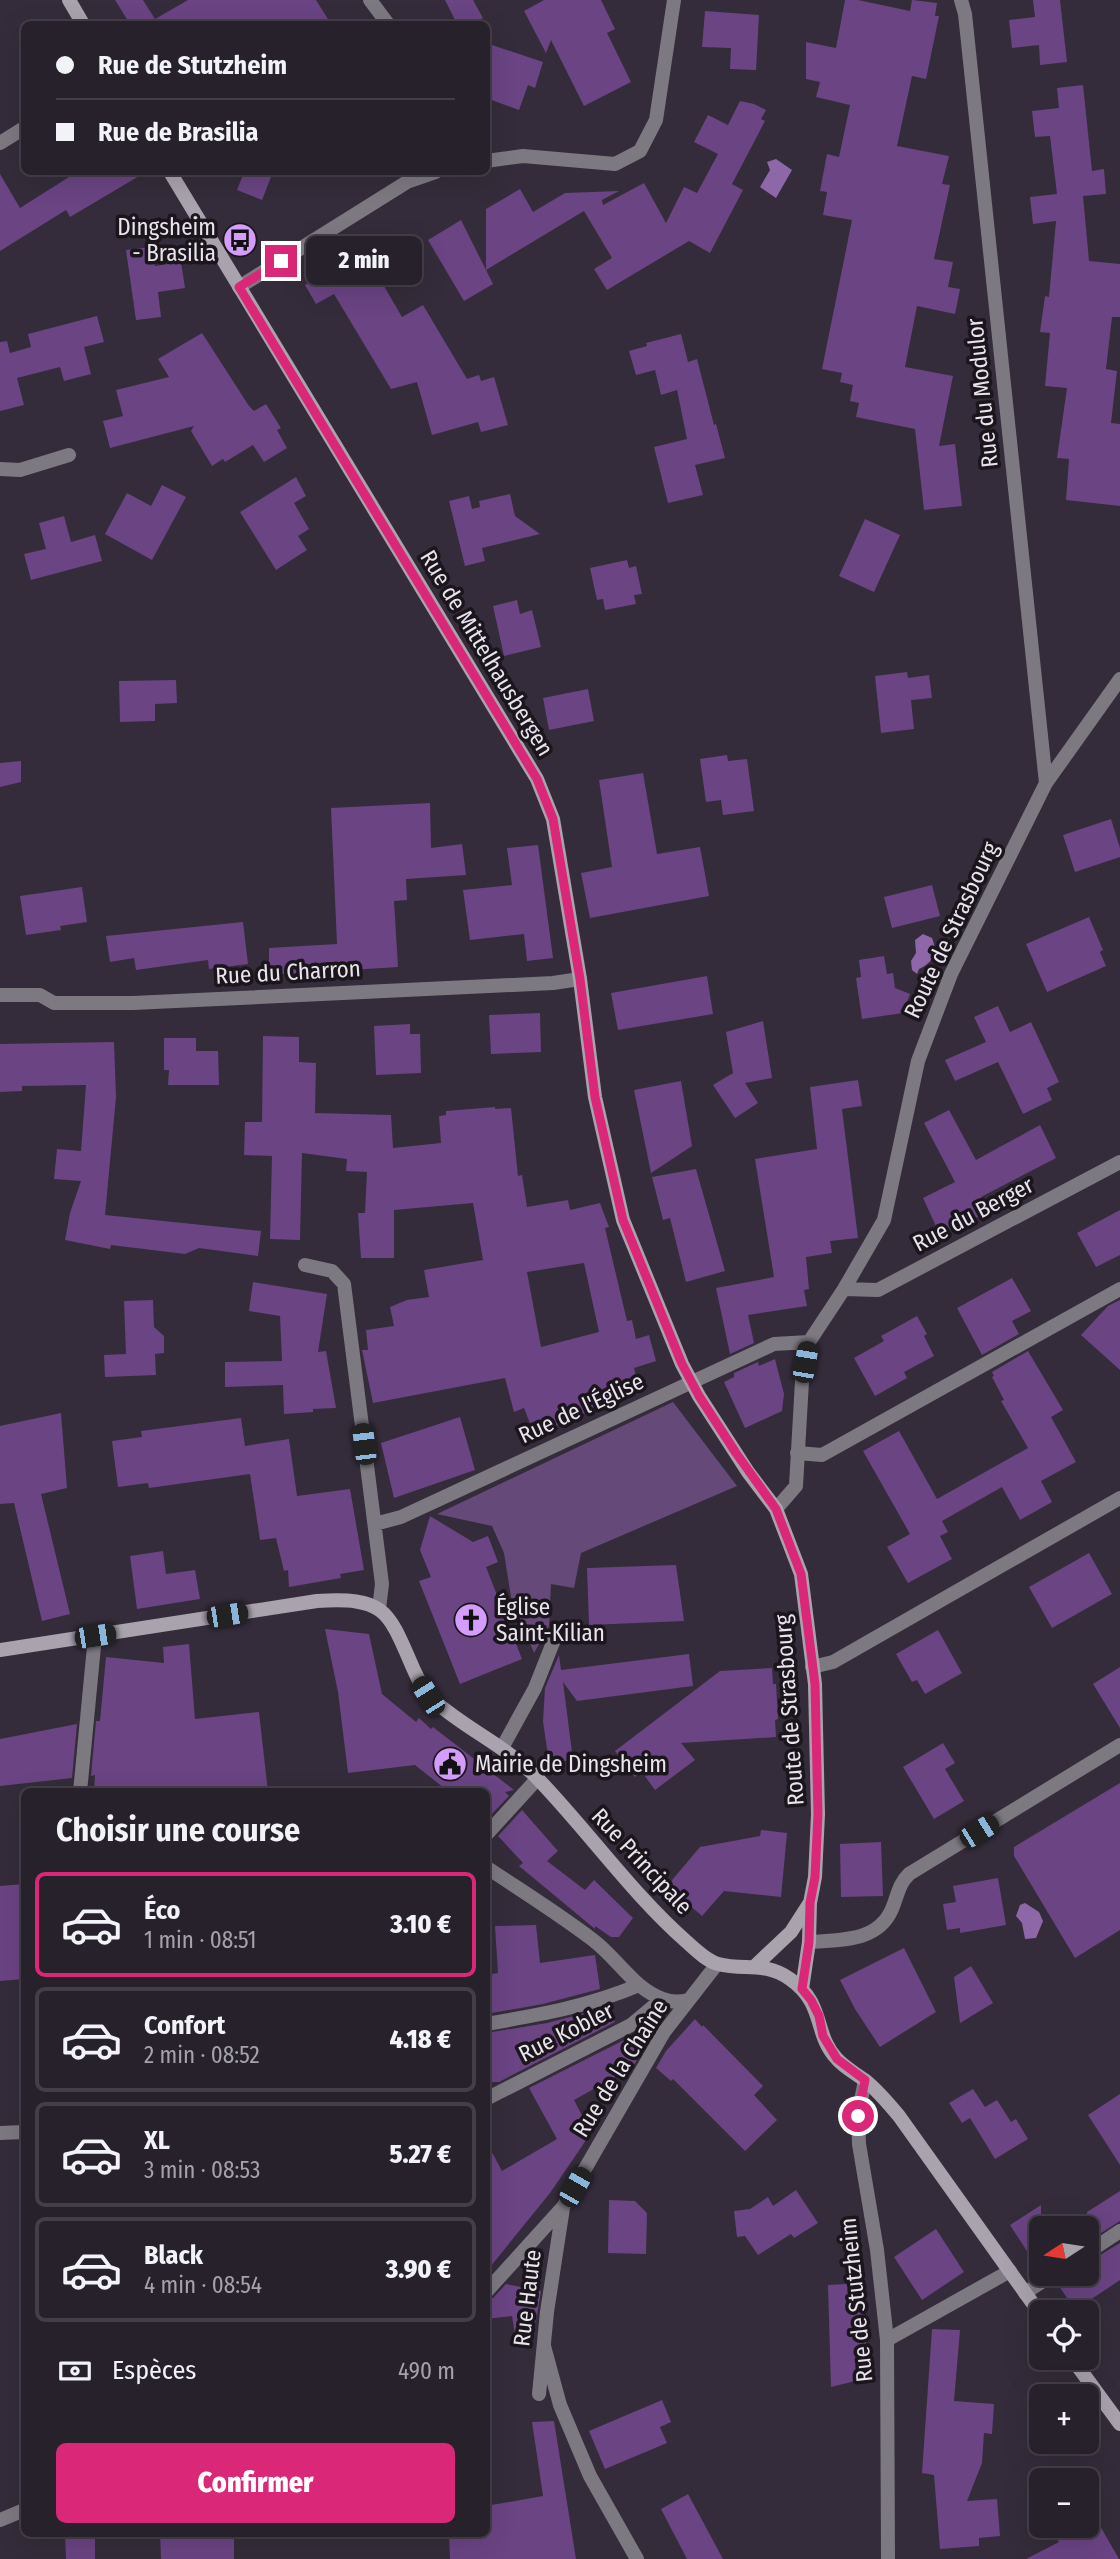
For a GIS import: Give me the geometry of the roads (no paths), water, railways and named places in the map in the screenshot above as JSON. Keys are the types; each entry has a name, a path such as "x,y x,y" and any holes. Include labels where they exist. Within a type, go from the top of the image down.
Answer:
{"street":[{"path":"69,0 81,21"},
{"path":"370,0 386,21"},
{"path":"490,160 523,156 615,164 640,150 656,120 674,0"},
{"name":"Rue du Modulor","path":"961,0 965,14 1046,783"},
{"path":"0,143 21,130"},
{"name":"Rue de Mittelhausbergen","path":"172,175 537,779 553,819 580,979 595,1097 623,1220 682,1364 748,1472 776,1509"},
{"path":"239,287 407,182 427,175"},
{"path":"0,469 20,470 69,455"},
{"name":"Route de Strasbourg","path":"802,1989 815,1877 818,1814 813,1667 801,1574 776,1509 796,1486 802,1381 808,1342 844,1289 884,1220 918,1061 951,974 1046,783 1120,679"},
{"name":"Rue du Charron","path":"0,995 40,995 54,1003 133,1003 553,983 580,979"},
{"name":"Rue du Berger","path":"844,1289 878,1290 1120,1162"},
{"path":"0,1650 317,1601 349,1599 379,1609 383,1584 344,1284 332,1271 305,1265"},
{"path":"797,1453 821,1455 1120,1289"},
{"name":"Rue de l'Église","path":"375,1524 401,1517 774,1344 808,1342"},
{"path":"813,1667 833,1662 1120,1498"},
{"name":"Rue Principale","path":"379,1609 389,1617 428,1696 446,1712 502,1748 538,1778 639,1896 687,1943 717,1964"},
{"path":"80,1788 95,1636"},
{"path":"502,1748 535,1688 554,1640"},
{"path":"809,1942 854,1939 871,1934 885,1921 900,1883 909,1874 1120,1745"},
{"path":"490,1831 538,1778"},
{"path":"490,1870 594,1940 616,1959 639,1985 662,1999 677,2002 689,2000"},
{"name":"Route de Strasbourg","path":"755,1966 791,1932 810,1903"},
{"path":"717,1964 755,1966 776,1971 802,1989 811,2000 819,2016 823,2036 837,2059 865,2080 899,2116 1031,2300"},
{"name":"Rue de la Chaîne","path":"490,2288 563,2207 664,2032 717,1964"},
{"path":"490,2023 606,1999 639,1985"},
{"name":"Rue Kobler","path":"490,2097 631,2025 662,1999"},
{"name":"Rue de Stutzheim","path":"865,2080 858,2116 859,2144 877,2250 887,2340 888,2559"},
{"path":"0,2133 21,2132"},
{"name":"Rue Haute","path":"539,2394 563,2207"},
{"path":"1099,2245 1120,2231"},
{"path":"887,2340 1010,2271"},
{"path":"1025,2292 1034,2286"},
{"path":"544,2344 560,2405 590,2476 637,2559"},
{"path":"1081,2370 1120,2424"},
{"path":"0,2520 21,2512"}],"place":[{"name":"Dingsheim - Brasilia","path":"240,240"},
{"name":"Église Saint-Kilian","path":"471,1620"},
{"name":"Mairie de Dingsheim","path":"450,1764"}]}
